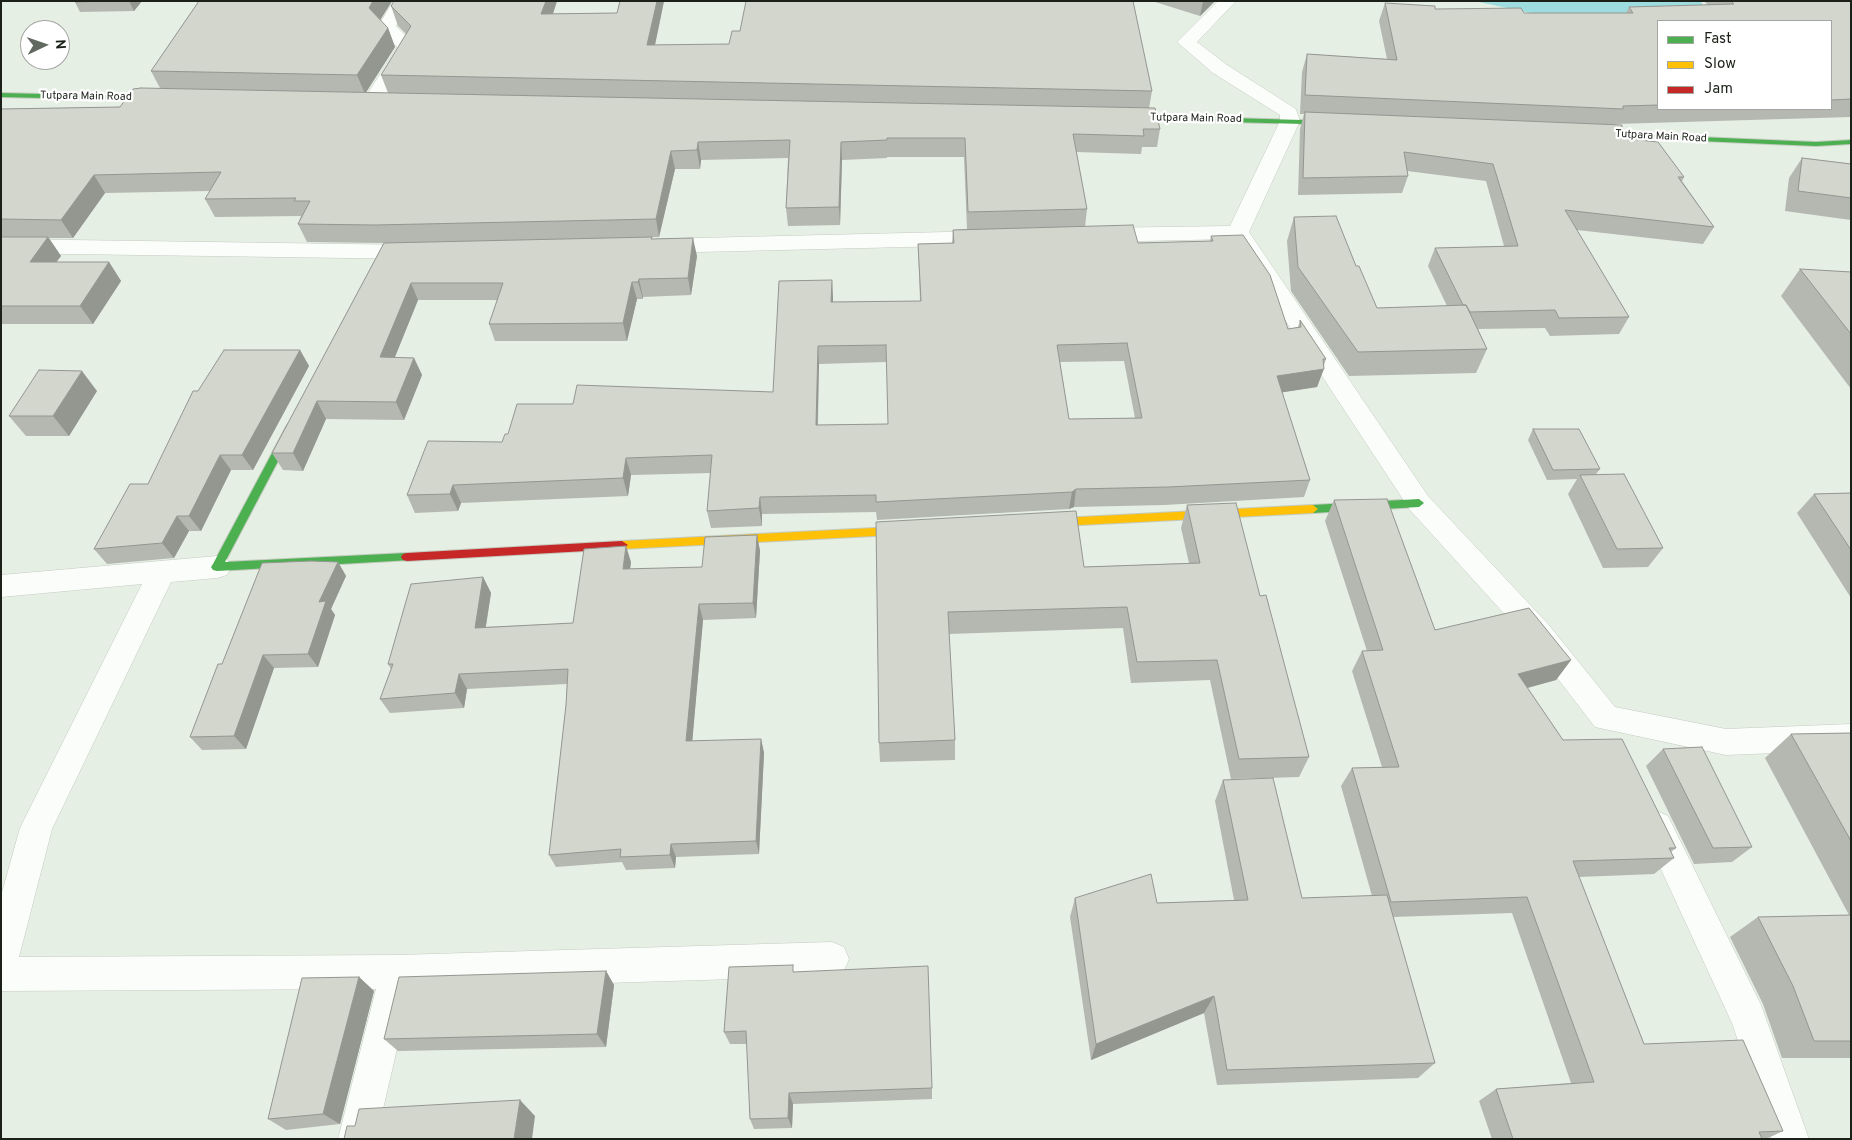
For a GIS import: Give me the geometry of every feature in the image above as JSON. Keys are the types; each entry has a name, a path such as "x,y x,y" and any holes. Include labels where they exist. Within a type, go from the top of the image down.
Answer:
{"street":[{"path":"372,103 407,46 386,27 402,1"},
{"path":"1228,1 1186,42 1220,69 1290,117 1238,232"},
{"name":"Tutpara Main Road","path":"1,95 177,99"},
{"name":"Tutpara Main Road","path":"1111,117 1290,117 1350,124"},
{"name":"Tutpara Main Road","path":"1568,133 1816,144 1851,142"},
{"path":"1079,236 1238,232"},
{"path":"1238,232 1419,503 1538,632 1606,718 1623,754"},
{"path":"642,246 1010,237"},
{"path":"1,246 381,257 433,251"},
{"path":"217,566 296,418"},
{"path":"1031,523 1419,503"},
{"path":"1,586 217,566 922,529"},
{"path":"1,960 36,828 162,572"},
{"path":"1606,718 1726,742 1851,737"},
{"path":"1644,798 1748,1018 1790,1139"},
{"path":"1,974 398,972 832,959"},
{"path":"357,1139 398,972"}],"water":[{"path":"1474,1 1701,1 1708,20 1658,20 1531,13"}],"building":[{"path":"75,1 108,1 75,2"},
{"path":"199,1 373,1 369,8 388,28 357,75 151,71"},
{"path":"394,1 546,1 541,14 617,13 620,1 657,1 647,45 729,44 732,31 740,31 746,1 1133,1 1152,91 381,75 411,26 391,6"},
{"path":"1731,1 1851,1 1851,99 1832,100 1832,20 1657,20 1657,105 1623,106 1623,109 1305,95 1307,54 1397,60 1385,3 1435,6 1435,9 1521,8 1524,13 1633,13 1629,7 1734,4"},
{"path":"133,89 1155,108 1160,129 1143,129 1144,136 1073,134 1087,209 968,212 965,138 887,138 887,140 841,142 839,207 786,208 790,140 698,142 697,150 671,151 656,219 375,225 298,224 310,201 294,201 296,198 205,199 221,172 94,175 61,220 1,219 1,109 120,107"},
{"path":"1305,112 1622,125 1621,138 1658,142 1684,177 1678,177 1714,227 1565,210 1629,317 1559,318 1555,310 1470,312 1466,305 1463,305 1435,248 1518,246 1493,164 1404,152 1408,176 1303,178"},
{"path":"1802,158 1851,164 1851,198 1798,191"},
{"path":"1336,216 1356,266 1359,266 1377,308 1466,305 1487,349 1358,352 1298,267 1294,217"},
{"path":"1133,225 1138,243 1213,241 1211,236 1243,235 1270,275 1288,329 1301,327 1300,320 1326,359 1323,359 1324,369 1277,376 1310,480 1168,487 1076,489 1072,492 876,502 876,495 760,497 759,508 707,511 712,455 626,458 623,478 453,485 450,494 407,495 428,441 502,442 505,434 508,434 517,404 573,404 577,385 773,392 779,281 832,280 831,302 921,301 918,244 954,243 953,230","holes":["1127,343 1142,418 1069,419 1057,345","886,345 888,424 816,425 818,346"]},
{"path":"1,237 48,237 30,262 109,262 80,306 1,306"},
{"path":"652,237 651,239 693,238 688,278 639,279 638,282 632,282 623,323 489,324 503,283 411,283 380,357 414,358 396,402 317,401 293,453 272,453 384,243"},
{"path":"1800,269 1851,272 1851,334"},
{"path":"224,350 300,350 242,455 220,455 189,516 177,516 162,543 94,549 130,484 148,484 193,391 198,391"},
{"path":"39,370 82,371 53,416 9,416"},
{"path":"1533,429 1579,429 1600,469 1553,470"},
{"path":"1624,474 1663,548 1617,549 1580,475"},
{"path":"1851,493 1851,550 1814,494"},
{"path":"1387,499 1435,630 1529,608 1571,660 1518,674 1563,740 1622,739 1676,848 1669,848 1674,858 1573,861 1644,1044 1743,1040 1783,1131 1759,1132 1762,1139 1513,1139 1496,1089 1594,1082 1527,897 1391,902 1352,768 1399,767 1362,651 1383,650 1334,500"},
{"path":"1236,503 1260,596 1266,595 1309,757 1239,759 1217,660 1137,662 1127,607 948,612 955,740 879,743 876,522 1076,511 1084,567 1200,563 1187,505"},
{"path":"757,535 753,603 699,604 686,741 761,739 756,841 671,844 670,855 620,857 621,849 549,855 566,705 568,669 459,674 455,693 380,699 393,664 388,664 411,584 483,577 475,628 573,623 584,549 626,546 623,569 702,567 705,537"},
{"path":"338,562 319,602 326,601 308,654 263,655 234,736 190,737 218,664 222,664 262,563"},
{"path":"1851,733 1851,841 1791,734"},
{"path":"1702,747 1752,847 1713,848 1663,749"},
{"path":"1273,778 1302,898 1387,895 1435,1063 1227,1070 1214,996 1096,1044 1075,898 1151,874 1157,903 1248,900 1223,780"},
{"path":"1851,915 1851,1041 1814,1041 1793,986 1758,917"},
{"path":"793,965 793,972 928,966 932,1088 789,1093 788,1118 750,1119 746,1031 724,1032 729,967"},
{"path":"606,971 597,1034 384,1039 399,977"},
{"path":"359,977 323,1114 268,1119 302,978"},
{"path":"520,1100 514,1139 344,1139 347,1126 355,1126 359,1109"}],"traffic: fast":[{"path":"1,95 165,99"},
{"path":"1120,117 1340,123"},
{"path":"1585,134 1816,144 1851,142"},
{"path":"292,425 217,567 407,557"},
{"path":"1313,509 1419,503"}],"traffic: slow":[{"path":"1041,523 1313,509"},
{"path":"622,545 913,530"}],"traffic: jam":[{"path":"407,557 622,545"}]}
